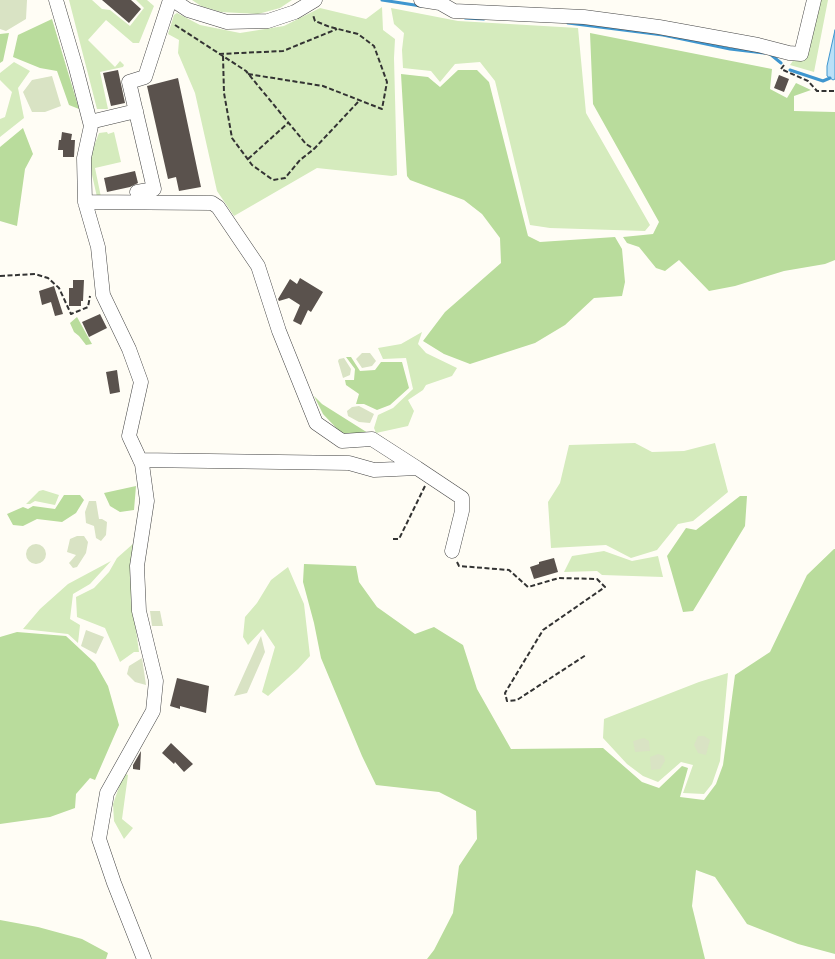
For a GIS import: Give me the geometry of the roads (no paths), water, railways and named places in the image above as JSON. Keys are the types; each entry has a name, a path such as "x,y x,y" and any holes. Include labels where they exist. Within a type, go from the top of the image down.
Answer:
{"street":[{"path":"56,0 91,126 84,158 85,202 98,247 104,295 141,382 129,436 142,464 147,501 137,566 139,611 156,680 153,710 107,793 100,839 114,883 144,959"},
{"path":"137,192 154,189 129,82 144,77 172,0 188,10 227,22 268,21 295,12 312,2"},
{"path":"421,0 440,3 454,11 584,17 659,27 802,54 814,0"},
{"path":"90,122 136,111"},
{"path":"85,202 212,203 218,207 258,266 278,331 316,423 342,441 372,439 462,498 462,511 452,551"},
{"path":"346,441 349,463"},
{"path":"140,460 349,463 374,470 418,468"}],"water":[{"path":"835,30 835,79 833,80 827,76 827,66"}],"waterway":[{"path":"382,0 421,6"},
{"path":"465,18 484,19"},
{"path":"568,23 663,35 730,49 764,53"},
{"path":"770,54 781,63"},
{"path":"790,70 823,81 830,78"}]}
